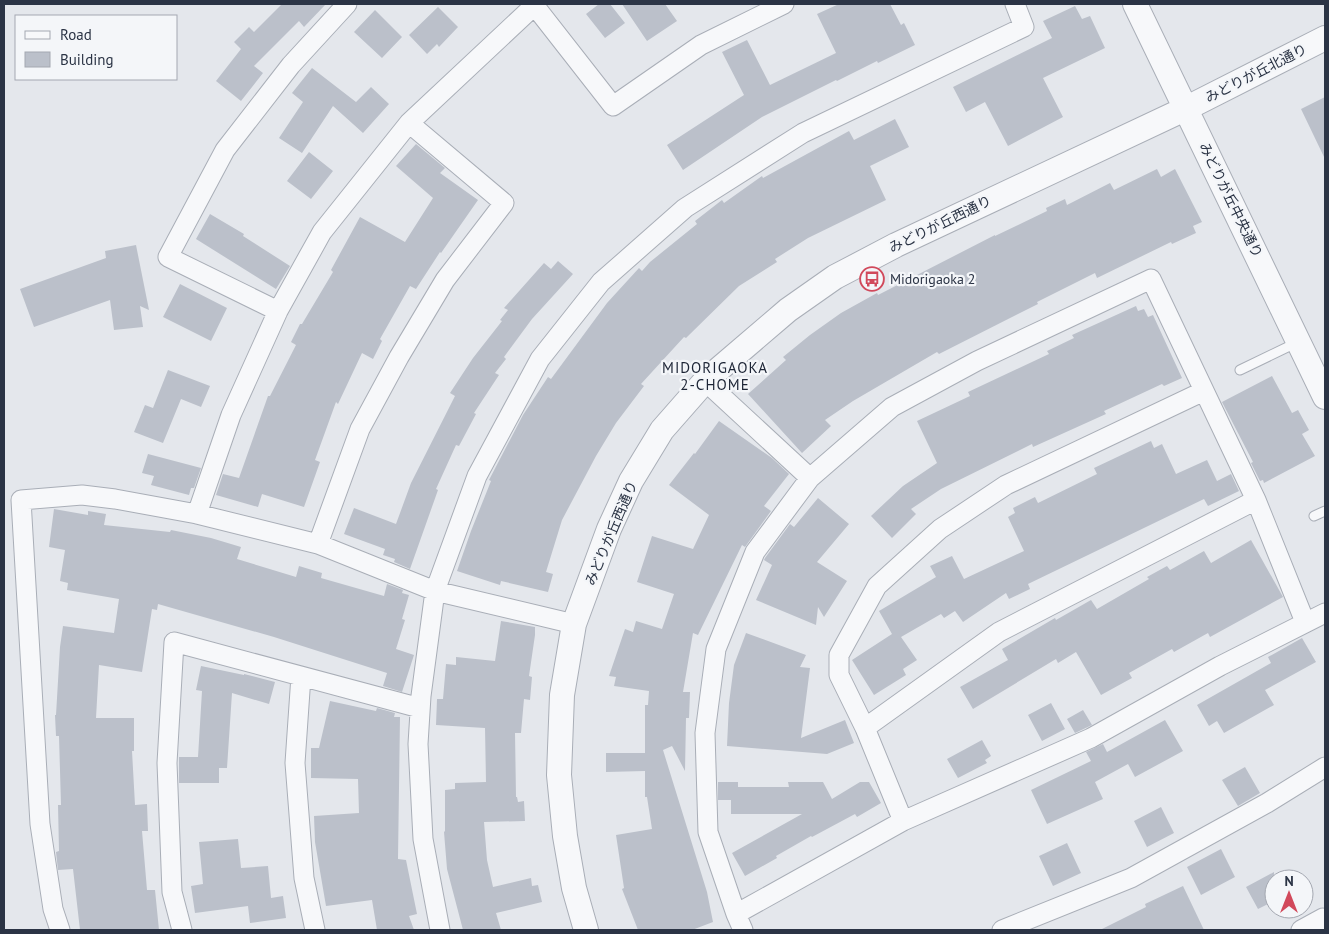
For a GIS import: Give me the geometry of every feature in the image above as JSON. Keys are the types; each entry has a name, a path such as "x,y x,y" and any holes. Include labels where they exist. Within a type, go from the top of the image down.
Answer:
{"street":[{"path":"278,311 168,257 225,150 291,65 347,4"},
{"path":"197,514 231,415 278,311 322,232 409,123 535,4 613,106 701,46 784,4"},
{"path":"440,930 423,839 418,744 420,708 435,592 477,476 540,359 600,282 685,208 803,133 1024,27 1015,4"},
{"name":"みどりが丘中央通り","path":"1135,4 1187,108 1325,397"},
{"name":"みどりが丘北通り","path":"1187,108 1325,38"},
{"name":"みどりが丘西通り","path":"586,930 572,879 565,836 559,775 562,695 574,624 609,529 631,482 662,430 705,381 788,310 835,277 896,244 1187,108"},
{"path":"318,544 360,429 399,357 445,280 504,204 409,123"},
{"path":"1305,622 1256,500 1151,279 977,362 892,407 810,478 755,552 716,649 705,733 708,832 740,922 903,821 1091,738 1220,666 1325,613"},
{"path":"705,381 810,478"},
{"path":"903,821 866,728 838,676 838,655 877,586 940,529 1006,485 1204,391"},
{"path":"60,930 53,909 40,824 21,500 82,495 115,498 197,514 318,544 435,592 574,624"},
{"path":"866,728 999,632 1256,500"},
{"path":"182,930 172,892 167,763 174,642 420,708"},
{"path":"302,676 296,763 304,878 315,930"},
{"path":"1002,930 1131,878 1267,803 1325,767"},
{"path":"1301,930 1323,918 1325,923"}],"lane":[{"path":"1240,370 1299,342"},
{"path":"1314,516 1325,511"}],"building":[{"path":"280,4 326,4 304,27 299,21 254,66 263,73 241,101 216,81 241,49 234,42 249,27 254,32"},
{"path":"599,4 610,4 625,23 605,38 586,14"},
{"path":"622,4 665,4 677,21 647,41"},
{"path":"839,4 890,4 901,25 904,23 915,45 836,80 762,117 683,170 667,145 744,95 722,52 747,40 770,85 836,53 817,14"},
{"path":"1075,6 1082,19 1090,16 1105,48 1043,78 1063,117 1008,146 985,102 966,112 953,87 1052,38 1043,21"},
{"path":"438,7 458,27 439,47 437,44 427,54 409,35"},
{"path":"375,10 402,37 382,58 354,32"},
{"path":"312,68 356,102 371,87 389,104 363,133 333,106 302,153 279,138 303,102 292,93"},
{"path":"1325,97 1325,159 1301,109"},
{"path":"895,119 909,147 870,166 886,200 808,238 775,259 777,262 739,286 686,338 684,337 641,384 644,386 616,423 562,520 546,572 553,574 548,592 501,581 500,585 457,571 491,481 489,480 523,415 548,377 551,379 607,303 639,268 642,271 650,262 697,224 695,221 722,200 724,203 762,176 763,178 849,131 854,140"},
{"path":"416,144 445,168 440,173 478,200 416,289 410,286 380,339 382,341 373,359 362,353 338,404 336,402 315,460 320,462 304,507 262,494 258,507 216,495 223,474 239,478 268,396 270,396 296,345 291,342 300,324 302,324 333,272 331,270 360,217 405,242 433,198 396,166"},
{"path":"309,152 333,171 311,199 287,181"},
{"path":"1157,169 1161,177 1175,169 1202,222 1193,226 1196,233 1172,244 1171,242 1097,278 1095,273 939,354 937,352 853,401 825,420 831,426 802,453 748,394 786,360 783,357 810,335 841,313 877,293 878,295 995,235 1047,211 1046,208 1065,199 1067,205 1110,183 1114,190"},
{"path":"210,214 244,234 243,236 290,266 276,289 196,239"},
{"path":"136,245 149,310 140,306 143,327 114,330 110,300 34,327 20,289 106,258 105,251"},
{"path":"558,261 573,274 532,319 504,357 506,359 495,373 499,375 474,413 476,414 459,446 456,445 436,489 438,490 410,569 394,562 395,559 383,555 385,549 344,534 354,508 396,524 411,483 455,396 450,393 473,358 502,321 500,320 508,310 504,308 544,263 551,269"},
{"path":"180,284 227,308 211,341 163,317"},
{"path":"1136,306 1138,311 1144,309 1148,317 1153,315 1182,378 1164,386 1162,384 1104,411 1106,414 1033,447 1032,444 941,489 911,509 916,514 892,538 871,516 903,486 937,463 917,421 970,396 968,392 1049,354 1047,351 1074,338 1072,335"},
{"path":"168,370 210,386 201,407 181,399 163,443 134,432 145,405 153,408"},
{"path":"1272,376 1292,413 1298,410 1309,430 1302,434 1315,456 1264,483 1263,480 1260,481 1251,463 1253,462 1222,402"},
{"path":"719,421 772,458 789,474 764,506 771,511 745,547 742,545 698,635 693,633 683,692 690,692 689,718 686,718 685,771 672,746 663,750 707,892 713,922 692,930 638,930 622,889 624,888 616,835 652,829 647,797 645,797 645,771 606,772 606,753 645,753 645,705 648,705 649,691 614,686 616,677 609,676 625,629 633,632 636,621 662,629 674,594 637,582 652,536 693,549 709,515 669,485"},
{"path":"1151,441 1154,448 1162,444 1176,474 1207,460 1217,481 1231,474 1239,491 1208,506 1204,499 1028,584 1030,589 1009,599 1006,593 963,622 955,611 944,618 941,614 901,637 917,660 903,669 906,675 874,695 852,660 892,634 879,611 936,577 930,566 952,556 964,579 1024,551 1008,517 1015,513 1013,508 1035,497 1038,503 1097,474 1094,468"},
{"path":"148,454 201,468 194,488 191,488 189,495 151,485 154,476 142,473"},
{"path":"818,498 849,524 817,562 847,581 824,617 818,607 816,625 756,600 772,565 764,560 765,558 790,524 794,527"},
{"path":"54,509 88,515 88,511 106,514 104,525 170,532 171,530 211,538 241,547 237,559 296,577 299,566 322,573 321,578 384,596 387,584 403,590 402,593 409,595 402,619 405,620 396,649 414,655 402,692 383,686 387,673 274,637 158,604 157,610 152,609 142,672 99,665 96,718 134,718 134,751 132,751 135,805 147,804 148,831 142,831 147,890 155,890 159,930 80,930 73,869 58,870 56,852 59,851 58,805 61,805 59,736 56,736 55,715 63,626 114,633 119,599 67,590 68,583 60,581 65,550 49,547"},
{"path":"1251,540 1283,597 1210,637 1208,633 1174,652 1172,649 1129,673 1132,678 1101,695 1076,652 1058,663 1056,659 973,709 960,687 1008,660 1002,649 1055,618 1056,620 1091,600 1097,609 1149,579 1147,577 1167,566 1170,570 1204,551 1211,563"},
{"path":"501,621 535,627 529,676 532,677 530,700 524,699 521,733 515,733 516,797 518,802 524,801 525,821 484,822 487,860 493,887 531,878 532,886 538,885 542,902 496,913 501,930 463,930 447,869 444,832 445,790 455,789 455,783 486,782 485,728 436,725 437,699 443,699 446,664 456,665 456,657 495,661"},
{"path":"746,633 806,655 800,667 810,668 801,738 845,720 854,743 827,754 727,746 729,703 734,665"},
{"path":"1302,638 1316,662 1265,690 1274,705 1224,733 1217,721 1209,726 1197,705 1271,663 1268,657"},
{"path":"201,666 275,682 269,704 232,693 227,768 219,768 219,783 179,783 179,757 198,757 202,691 196,690"},
{"path":"330,701 376,711 377,708 395,713 394,717 400,717 398,859 406,860 417,914 409,916 414,930 377,930 372,900 326,906 315,842 314,816 359,813 358,779 311,778 311,748 319,748"},
{"path":"1051,703 1065,729 1042,741 1028,715"},
{"path":"1083,710 1092,725 1075,733 1067,719"},
{"path":"1165,720 1183,751 1135,777 1128,764 1095,782 1103,799 1047,824 1031,790 1091,761 1086,752 1103,744 1107,752"},
{"path":"982,740 991,756 985,760 987,763 958,778 947,759"},
{"path":"1245,767 1260,793 1238,806 1222,780"},
{"path":"718,782 738,782 738,787 789,787 788,782 823,782 832,799 860,782 869,782 881,803 857,817 855,814 811,836 745,876 732,853 802,814 731,814 731,800 718,800"},
{"path":"1161,807 1174,833 1147,847 1134,821"},
{"path":"238,839 241,868 268,866 271,898 283,896 286,918 250,923 248,906 195,913 191,886 203,884 199,842"},
{"path":"1067,843 1081,873 1053,886 1039,856"},
{"path":"1221,849 1235,877 1201,895 1187,867"},
{"path":"1264,877 1264,906 1258,909 1246,887"},
{"path":"1183,886 1204,930 1100,930 1146,907 1145,904"}],"place":[{"name":"Midorigaoka 2","path":"872,279"}],"district":[{"name":"MIDORIGAOKA 2-CHOME","path":"715,376"}]}
